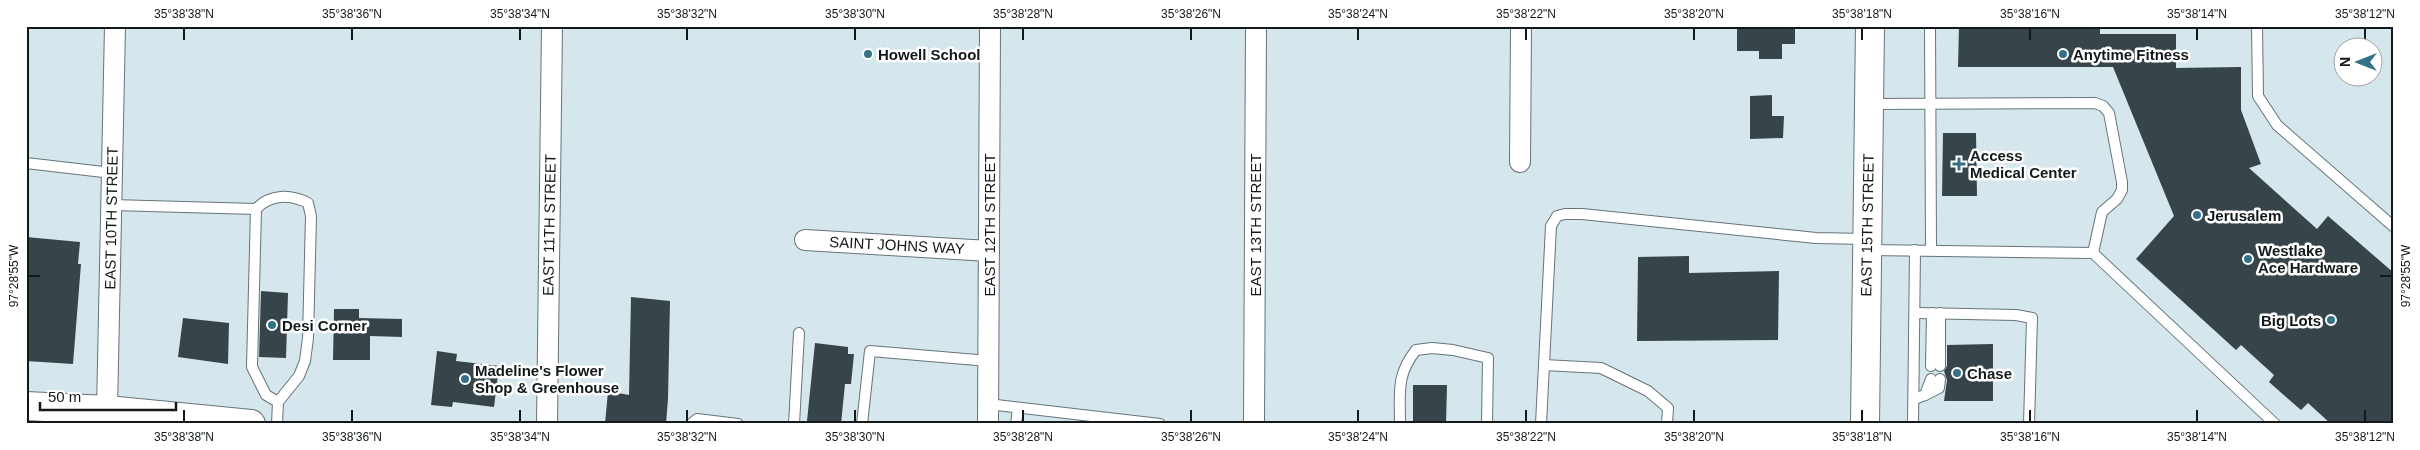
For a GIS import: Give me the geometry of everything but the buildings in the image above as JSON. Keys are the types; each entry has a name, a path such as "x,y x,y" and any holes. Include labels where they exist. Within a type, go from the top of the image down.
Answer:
{"main road":[{"name":"EAST 15TH STREET","path":"1864,424 1870,26"},
{"path":"26,406 108,417 251,424"}],"street":[{"name":"EAST 10TH STREET","path":"108,417 114,26"},
{"name":"EAST 11TH STREET","path":"547,424 552,26"},
{"name":"EAST 12TH STREET","path":"988,414 990,26"},
{"name":"EAST 13TH STREET","path":"1254,424 1256,26"},
{"path":"1520,162 1521,26"},
{"name":"SAINT JOHNS WAY","path":"805,240 989,251"}],"lane":[{"path":"1930,26 1931,250"},
{"path":"2257,26 2258,96 2277,125 2394,226"},
{"path":"1869,104 2095,103 2106,108 2109,113 2122,190 2117,200 2102,212 2093,253"},
{"path":"26,163 112,173"},
{"path":"277,424 278,402 299,376 306,353 308,338 311,216 308,203 296,197 277,197 264,200 256,209 252,367 266,395 278,402"},
{"path":"112,205 256,209"},
{"path":"1542,424 1551,226 1557,216 1582,214 1915,250 2093,253 2275,424"},
{"path":"1913,424 1916,313 1915,250"},
{"path":"1916,313 2016,315 2032,318 2030,424"},
{"path":"1935,366 1936,313"},
{"path":"794,424 799,333"},
{"path":"1400,424 1400,379 1407,362 1416,350 1432,348 1488,358 1487,424"},
{"path":"862,424 870,351 988,361"},
{"path":"1544,365 1601,368 1648,391 1668,408 1667,424"},
{"path":"1914,399 1925,395 1935,379"},
{"path":"988,414 1018,408 1160,424"},
{"path":"1016,424 1018,408"},
{"path":"691,424 696,419 738,424"}],"place":[{"name":"Howell School","path":"868,54"},
{"name":"Anytime Fitness","path":"2063,54"},
{"name":"Access Medical Center","path":"1959,164"},
{"name":"Jerusalem","path":"2197,215"},
{"name":"Westlake Ace Hardware","path":"2248,259"},
{"name":"Big Lots","path":"2331,320"},
{"name":"Desi Corner","path":"272,325"},
{"name":"Chase","path":"1957,373"},
{"name":"Madeline's Flower Shop & Greenhouse","path":"465,379"}]}
